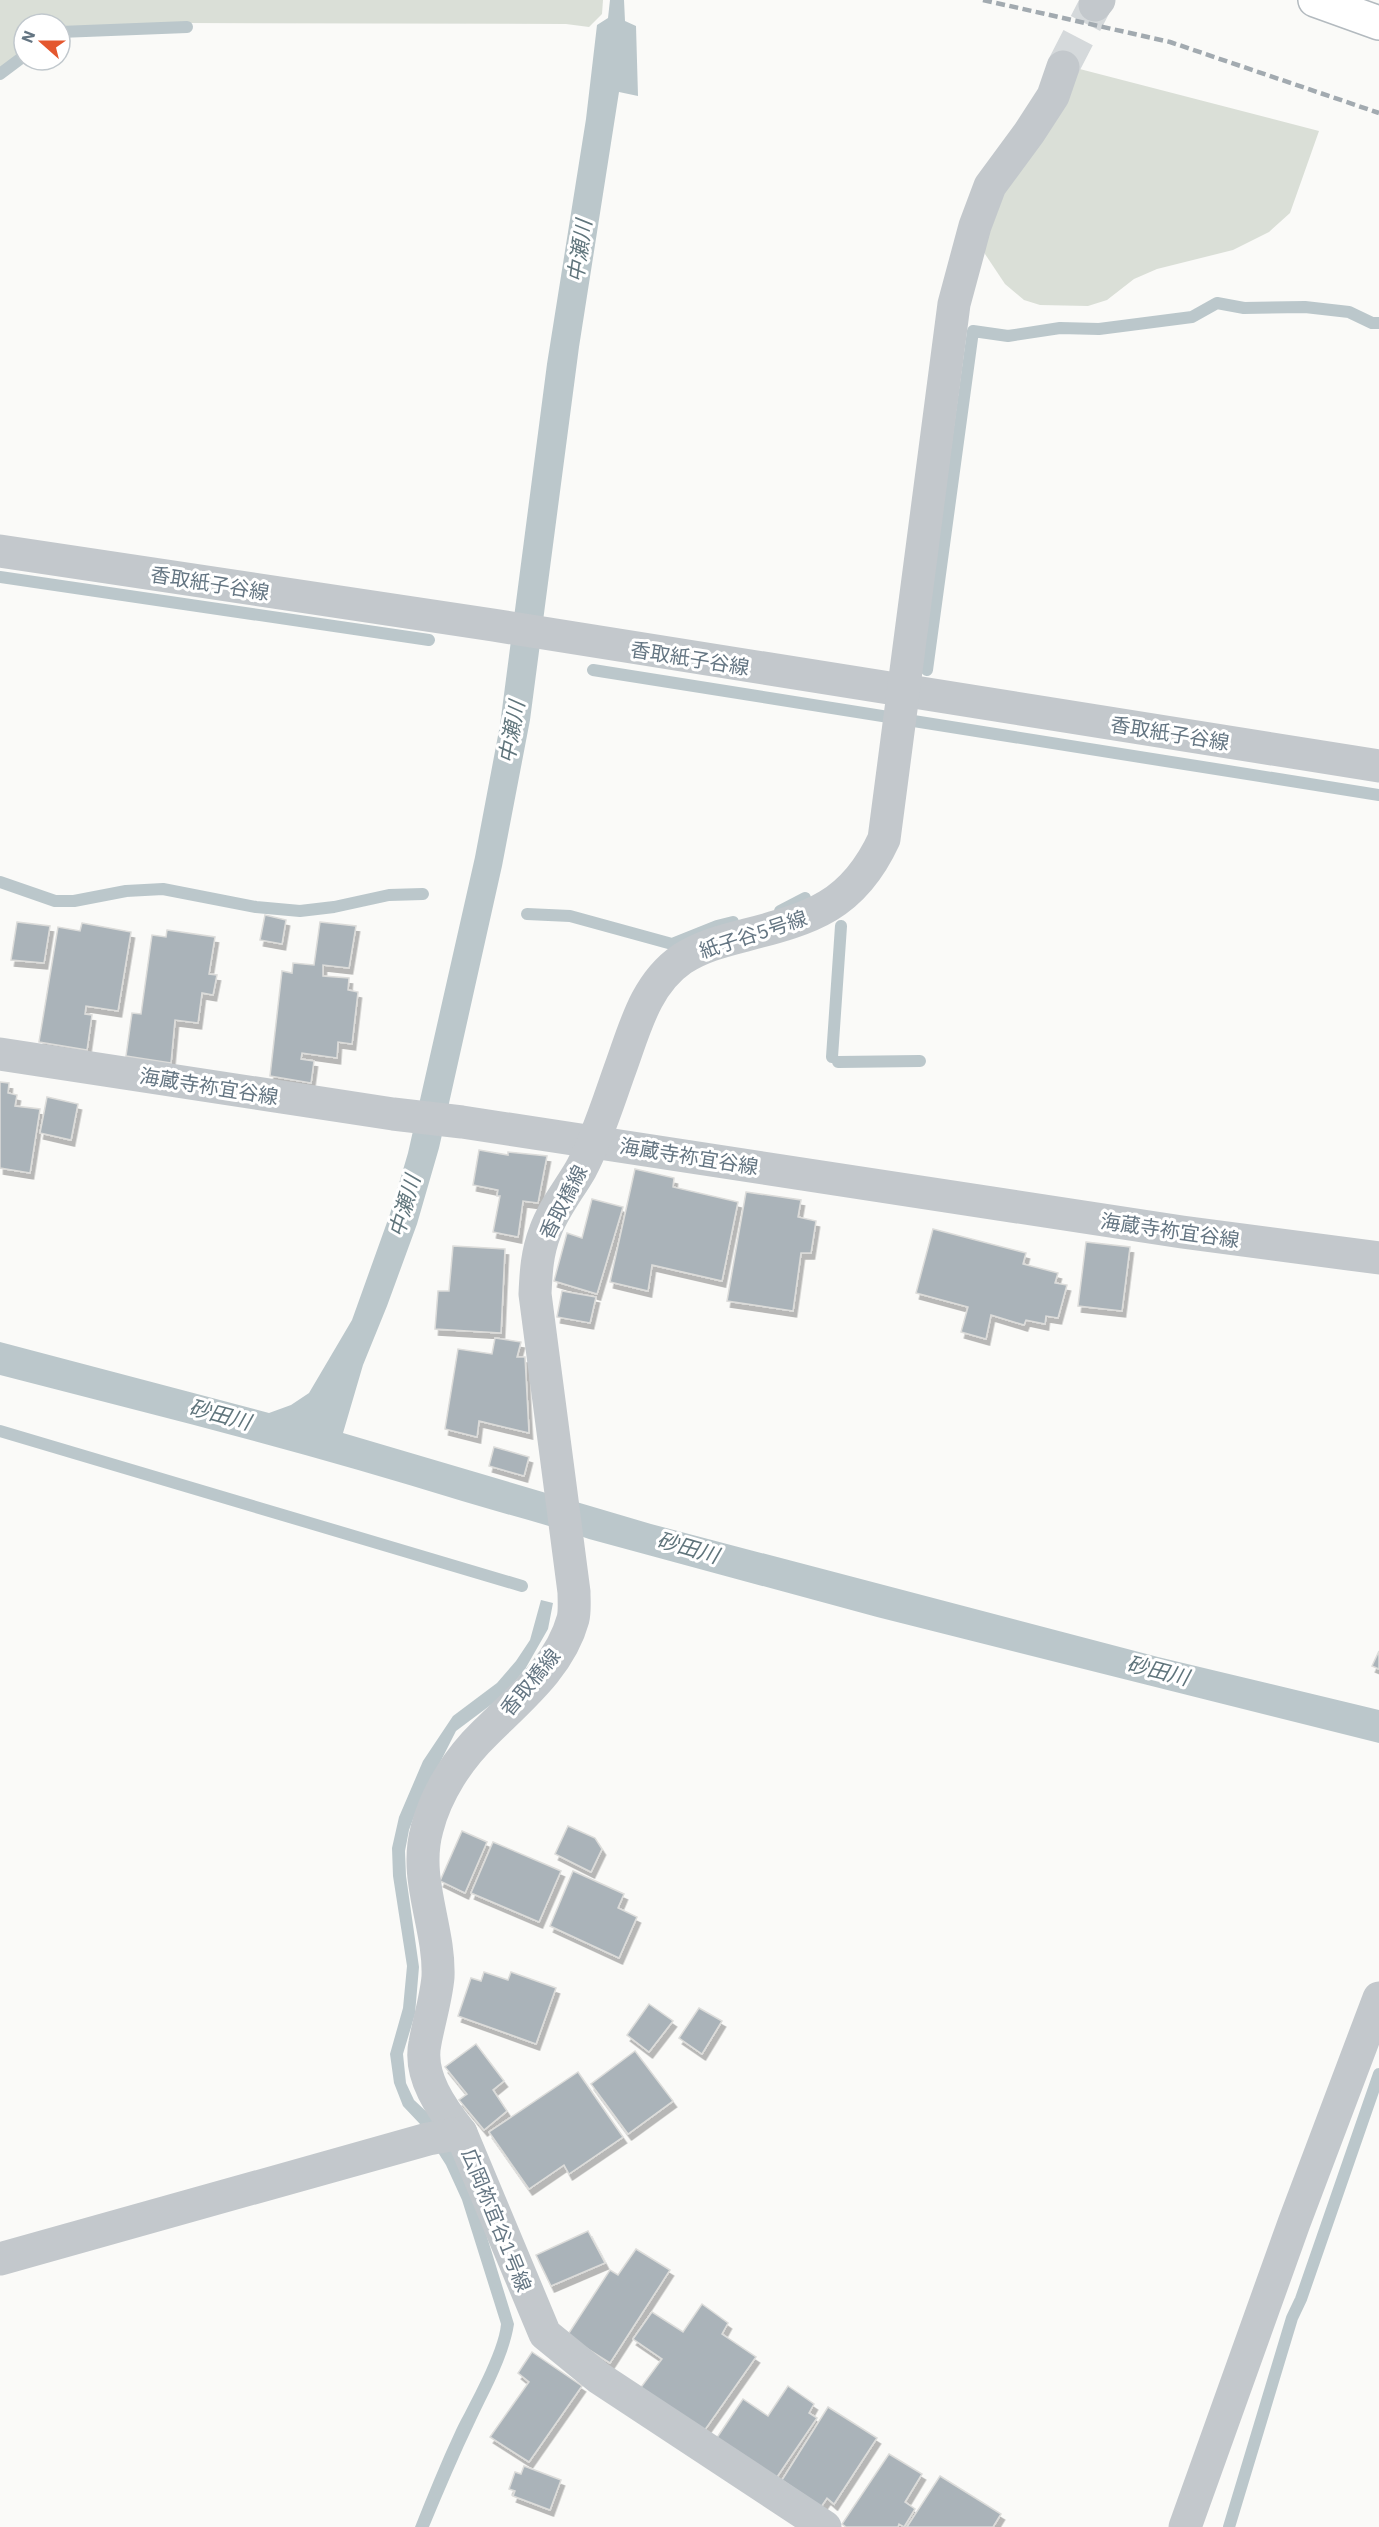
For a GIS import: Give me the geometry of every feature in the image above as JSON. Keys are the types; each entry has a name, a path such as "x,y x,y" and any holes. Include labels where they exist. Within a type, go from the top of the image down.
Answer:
{"main road":[{"path":"1315,0 1379,23"}],"street":[{"name":"紙子谷5号線","path":"592,1141 652,988 681,960 705,947 806,919 834,903 872,865 884,839 954,304 975,226 990,186 1053,96 1063,67"},
{"name":"香取紙子谷線","path":"0,551 505,627 1379,766"},
{"name":"海蔵寺祢宜谷線","path":"0,1054 413,1117 592,1141 1182,1232 1379,1258"},
{"name":"香取橋線","path":"461,2133 436,2097 426,2072 424,2046 438,1980 438,1952 426,1899 422,1851 427,1827 449,1777 484,1734 515,1705 556,1657 573,1618 574,1592 535,1294 536,1263 545,1230 561,1198 581,1168 592,1141"},
{"path":"1185,2527 1294,2223 1379,1998"},
{"name":"広岡祢宜谷1号線","path":"0,2259 428,2139 461,2133 544,2334 599,2378 825,2527"}],"shaded area":[{"path":"0,0 603,0 602,14 589,27 566,24 186,23 72,27 72,12 12,12 12,58 0,68"},
{"path":"1072,67 1319,131 1290,213 1269,232 1233,250 1157,269 1134,279 1107,300 1088,306 1040,305 1024,300 1005,284 985,254 982,232"}],"water":[{"path":"610,0 624,0 625,21 636,26 638,96 619,92 579,347 530,720 502,866 439,1148 417,1224 363,1365 343,1433 651,1524 1158,1657 1379,1710 1379,1743 877,1617 589,1539 347,1467 0,1375 0,1342 269,1413 291,1405 309,1393 352,1320 390,1214 408,1153 475,857 500,725 547,364 586,119 597,25 608,18"},
{"path":"541,1600 553,1603 548,1629 524,1671 500,1698 456,1731 418,1806 409,1830 405,1851 406,1876 419,1967 415,2014 403,2054 406,2083 414,2100 429,2114 460,2160 475,2198 514,2324 512,2336 493,2385 429,2527 415,2527 450,2442 489,2363 501,2324 462,2200 446,2165 420,2124 403,2106 394,2083 390,2054 403,2008 407,1966 393,1876 392,1848 399,1817 423,1761 453,1716 497,1683 516,1661 530,1640"}],"building":[{"path":"265,915 286,920 282,944 260,940"},
{"path":"17,922 50,926 44,963 11,960"},
{"path":"320,922 356,926 349,968 323,965 323,976 349,978 348,990 358,992 352,1044 338,1042 337,1058 302,1053 301,1059 314,1061 311,1083 270,1076 282,971 292,973 293,963 314,965"},
{"path":"82,923 131,932 118,1011 86,1006 85,1014 92,1015 87,1050 39,1042 58,927 80,931"},
{"path":"167,930 215,937 209,974 217,975 213,995 202,993 198,1023 175,1020 171,1063 126,1056 132,1013 141,1014 152,935 166,937"},
{"path":"0,1082 9,1083 8,1093 17,1095 15,1106 40,1109 30,1173 0,1168"},
{"path":"47,1097 78,1104 71,1140 40,1133"},
{"path":"479,1150 508,1155 508,1152 547,1156 538,1203 523,1201 518,1237 493,1232 500,1196 497,1196 498,1190 473,1185"},
{"path":"635,1169 674,1178 673,1187 738,1202 722,1281 652,1265 648,1291 610,1282"},
{"path":"746,1192 801,1200 798,1217 816,1221 811,1253 801,1253 793,1311 727,1301"},
{"path":"592,1199 623,1207 597,1294 554,1281 567,1233 582,1238"},
{"path":"933,1229 1026,1253 1023,1264 1058,1273 1055,1283 1067,1285 1058,1318 1046,1316 1045,1324 1026,1320 1024,1325 991,1315 986,1339 961,1332 968,1307 916,1293"},
{"path":"1086,1242 1130,1247 1122,1311 1078,1306"},
{"path":"453,1246 505,1249 501,1333 435,1329 438,1291 449,1291"},
{"path":"562,1291 596,1297 590,1323 557,1317"},
{"path":"495,1338 521,1342 517,1357 525,1357 529,1433 479,1421 477,1437 445,1429 458,1349 492,1354"},
{"path":"494,1447 529,1457 524,1476 489,1466"},
{"path":"1379,1651 1379,1669 1372,1666"},
{"path":"568,1826 595,1838 602,1849 591,1872 555,1854"},
{"path":"462,1831 487,1842 465,1893 440,1881"},
{"path":"493,1842 561,1871 539,1922 471,1893"},
{"path":"573,1871 624,1894 618,1908 637,1917 619,1958 550,1926"},
{"path":"484,1972 508,1980 511,1972 556,1988 536,2044 458,2016 471,1978 481,1981"},
{"path":"649,2004 673,2021 649,2052 627,2035"},
{"path":"699,2008 722,2021 702,2054 679,2038"},
{"path":"476,2044 504,2081 493,2090 507,2111 484,2130 459,2100 467,2094 445,2067"},
{"path":"635,2051 673,2101 628,2134 591,2084"},
{"path":"578,2072 623,2137 569,2174 564,2165 529,2189 489,2132"},
{"path":"588,2231 605,2263 551,2286 536,2255"},
{"path":"636,2249 670,2270 610,2363 567,2336 610,2270 618,2275"},
{"path":"702,2304 728,2323 722,2334 756,2357 702,2434 639,2390 662,2359 633,2339 652,2312 683,2332"},
{"path":"532,2352 582,2386 529,2462 490,2437 529,2382 518,2373"},
{"path":"788,2386 814,2404 809,2413 817,2418 775,2480 716,2439 743,2399 768,2416"},
{"path":"828,2407 877,2438 834,2504 827,2498 821,2507 782,2480"},
{"path":"889,2454 922,2474 905,2502 915,2509 904,2527 899,2524 898,2527 846,2527 842,2524"},
{"path":"524,2466 561,2480 550,2510 513,2496 515,2491 509,2489 515,2472 521,2474"},
{"path":"940,2476 1001,2514 993,2527 907,2527"}],"waterway":[{"path":"72,32 187,27"},
{"path":"0,74 12,65"},
{"path":"927,670 973,331 1008,336 1060,328 1099,329 1192,317 1217,303 1244,308 1305,307 1349,312 1372,323 1379,323"},
{"path":"0,577 429,640"},
{"path":"593,670 1379,795"},
{"path":"0,882 55,901 74,901 126,891 163,889 256,907 300,911 334,907 389,895 423,894"},
{"path":"780,911 805,898"},
{"path":"527,914 570,916 672,944 733,922"},
{"path":"832,1057 841,926"},
{"path":"838,1062 920,1061"},
{"path":"0,1431 522,1586"},
{"path":"1229,2527 1292,2318 1301,2299 1379,2074"}],"tunnel":[{"path":"1063,67 1095,5"}],"railway":[{"path":"983,0 1170,42 1379,113"}],"water label":[{"name":"中瀬川","path":"579,251"},
{"name":"中瀬川","path":"511,732"},
{"name":"中瀬川","path":"404,1206"},
{"name":"砂田川","path":"220,1414"},
{"name":"砂田川","path":"688,1547"},
{"name":"砂田川","path":"1158,1670"}]}
